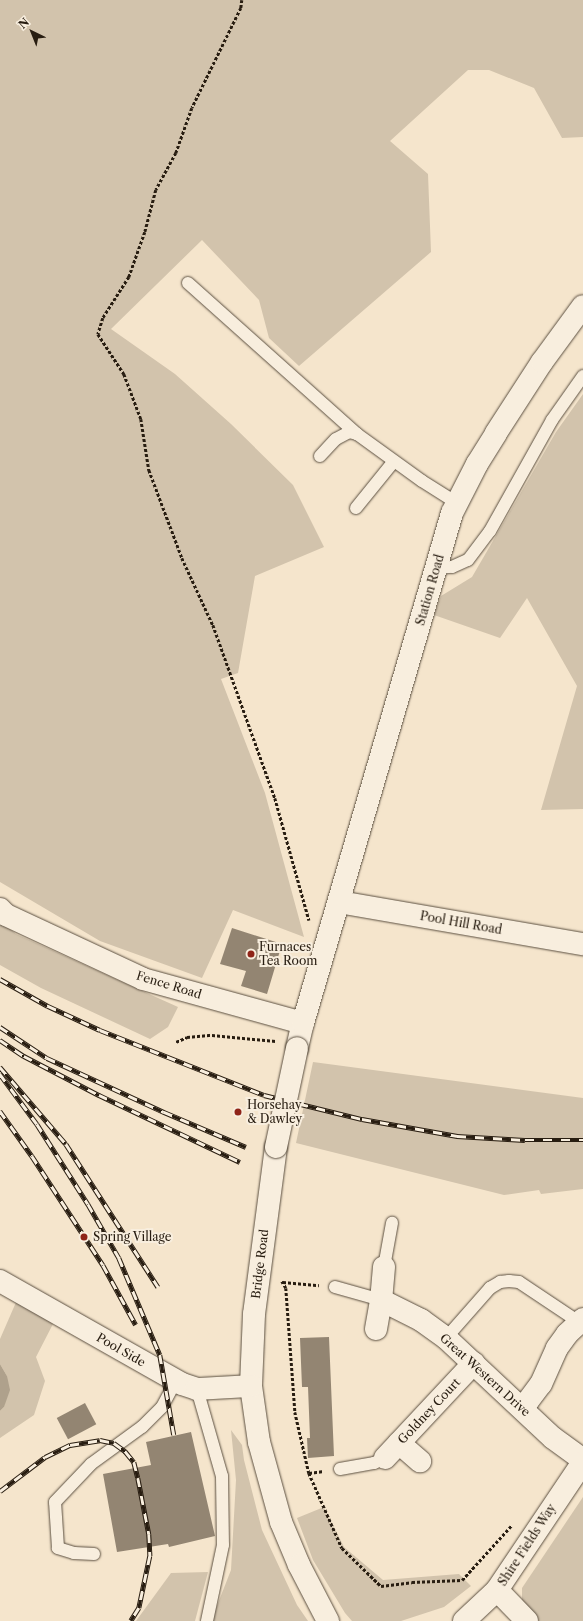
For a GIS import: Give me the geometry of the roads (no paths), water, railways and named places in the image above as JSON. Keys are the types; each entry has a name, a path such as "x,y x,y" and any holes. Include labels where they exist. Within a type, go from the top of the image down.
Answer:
{"street":[{"name":"Station Road","path":"339,902 436,568 457,503 477,464 496,433 542,362 583,306"},
{"name":"Pool Hill Road","path":"339,902 583,944"},
{"name":"Bridge Road","path":"328,1621 299,1565 281,1522 259,1442 251,1386 254,1314 276,1147 303,1023 339,902"},
{"name":"Fence Road","path":"0,909 6,915 143,979 303,1023"},
{"path":"376,1328 381,1300 384,1267"},
{"name":"Pool Side","path":"0,1281 176,1381 197,1389 251,1386"},
{"name":"Great Western Drive","path":"381,1300 421,1320 446,1338 521,1407 552,1438 583,1461"},
{"path":"521,1407 540,1384 557,1348 567,1334 581,1321"},
{"name":"Goldney Court","path":"392,1451 474,1364"},
{"path":"392,1451 420,1461"},
{"name":"Shire Fields Way","path":"464,1621 497,1590 583,1461"},
{"path":"497,1590 527,1621"}],"lane":[{"path":"188,283 357,434 422,481 457,503"},
{"path":"436,568 452,567 468,560 490,531 552,420 583,376"},
{"path":"320,456 336,439 349,432 357,434"},
{"path":"356,508 394,461"},
{"path":"384,1267 392,1222"},
{"path":"446,1338 490,1288 500,1282 519,1282 581,1321"},
{"path":"335,1287 381,1300"},
{"path":"94,1554 74,1553 58,1548 55,1502 91,1464 142,1427 162,1407 176,1381"},
{"path":"197,1389 222,1476 223,1545 206,1621"},
{"path":"340,1469 374,1463 392,1451"}],"railway":[{"path":"0,979 48,1006 100,1030 264,1095 362,1119 457,1136 525,1140 583,1140"},
{"path":"0,1027 47,1058 164,1112 246,1147"},
{"path":"0,1040 24,1056 99,1095 240,1162"},
{"path":"0,1067 66,1144 158,1287"},
{"path":"0,1074 37,1124 88,1204 119,1258 160,1355 174,1435"},
{"path":"0,1111 32,1156 103,1265 136,1325"},
{"path":"0,1491 45,1457 70,1445 100,1440 114,1443 125,1451 134,1462 138,1478 149,1534 150,1556 139,1608 131,1621"}],"place":[{"name":"Furnaces Tea Room","path":"251,954"},
{"name":"Horsehay & Dawley","path":"238,1112"},
{"name":"Spring Village","path":"84,1237"}]}
